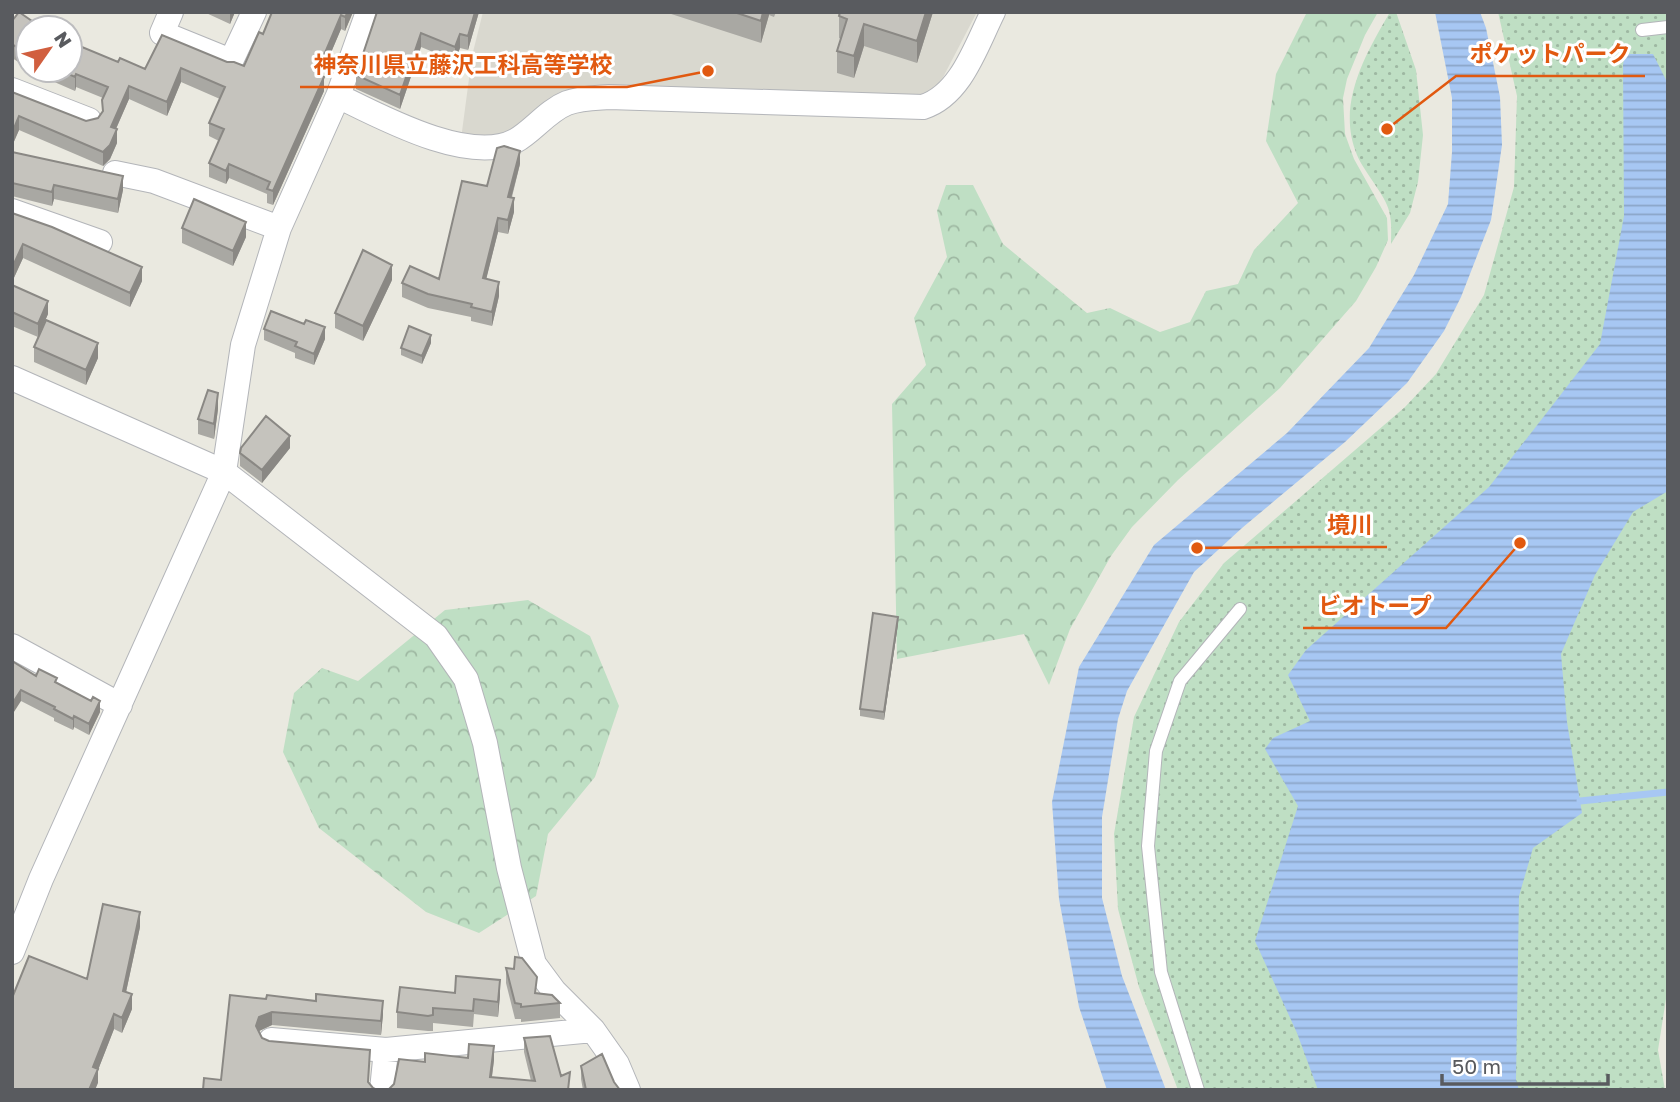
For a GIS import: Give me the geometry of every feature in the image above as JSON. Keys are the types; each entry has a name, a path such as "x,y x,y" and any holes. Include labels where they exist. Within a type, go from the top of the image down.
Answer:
{"street":[{"path":"171,12 162,33 231,61 254,12"},
{"path":"12,952 41,879 224,472 243,345 279,228 338,96 368,12"},
{"path":"338,96 402,127 440,140 478,148 498,148 513,142 565,104 584,99 609,97 923,107 936,103 960,77 993,12"},
{"path":"12,90 89,120"},
{"path":"114,173 154,181 279,228"},
{"path":"12,211 100,242"},
{"path":"12,378 224,472 436,636 466,679 485,743 509,868 534,964 554,991 593,1030 617,1064 628,1090"},
{"path":"12,646 120,705"},
{"path":"271,1040 386,1050 593,1030"},
{"path":"382,1090 386,1050"}],"lane":[{"path":"1642,30 1668,27"},
{"path":"1198,1090 1161,972 1148,846 1156,751 1180,681 1240,609"}],"shaded area":[{"path":"483,12 977,12 939,85 927,94 914,96 617,90 526,120 499,138 461,139 472,56"}],"green space":[{"path":"1307,12 1378,12 1365,35 1347,79 1343,98 1345,134 1354,159 1387,218 1388,240 1356,301 1280,388 1178,480 1132,527 1111,556 1070,629 1049,685 1024,634 897,659 892,404 926,365 914,318 947,257 937,211 946,185 973,185 1003,244 1087,313 1110,308 1160,332 1190,322 1206,291 1238,284 1254,250 1298,203 1266,141 1276,74"},
{"path":"1390,12 1396,12 1416,70 1423,135 1418,182 1410,213 1391,244 1391,219 1387,205 1357,155 1351,136 1350,118 1356,81 1371,45"},
{"path":"1498,12 1668,12 1668,986 1658,1050 1665,1090 1178,1090 1139,987 1118,909 1114,834 1134,717 1179,622 1224,563 1405,407 1436,374 1484,295 1514,187 1517,96"},
{"path":"528,600 590,636 619,706 595,777 548,834 536,896 479,933 426,912 319,828 283,752 294,693 322,668 358,681 445,610"}],"water":[{"path":"1435,12 1480,12 1486,28 1500,97 1502,145 1491,220 1461,297 1444,331 1407,383 1345,442 1194,572 1127,691 1118,719 1102,817 1102,898 1122,976 1166,1090 1107,1090 1079,1007 1059,899 1052,802 1079,667 1154,545 1287,433 1369,348 1414,275 1448,204 1452,98"},
{"path":"1629,54 1653,54 1668,84 1668,491 1633,512 1595,575 1561,654 1567,722 1582,813 1533,848 1519,896 1516,1080 1519,1090 1318,1090 1297,1033 1255,941 1298,806 1265,749 1273,738 1310,721 1288,675 1306,650 1489,487 1600,344 1624,216 1623,65"}],"building":[{"path":"272,12 348,12 345,17 341,15 316,74 324,77 273,191 267,189 270,182 229,164 226,171 209,163 224,129 209,123 225,87 181,68 167,102 129,86 111,127 117,129 110,145 103,152 19,116 12,133 12,92 86,121 98,118 103,111 102,100 108,87 84,77 84,48 118,62 120,58 145,69 162,35 227,62 244,66 259,32 263,34"},
{"path":"377,12 475,12 468,36 460,34 455,47 421,33 400,95 356,75"},
{"path":"734,12 763,12 761,21"},
{"path":"840,12 926,12 917,41 864,24 854,56 837,51 847,19 839,16"},
{"path":"14,18 14,45 12,44"},
{"path":"504,146 520,151 508,197 514,198 508,220 498,218 483,278 499,282 492,312 471,307 472,304 428,294 402,283 410,266 439,279 462,181 487,186 497,148"},
{"path":"12,152 123,176 118,199 54,185 52,192 12,183"},
{"path":"194,199 246,222 233,251 182,228"},
{"path":"12,213 52,227 142,267 130,293 23,244 12,268"},
{"path":"363,250 392,265 363,326 335,313"},
{"path":"12,285 48,301 38,324 12,312"},
{"path":"271,311 304,324 306,320 325,327 314,354 295,346 297,342 264,329"},
{"path":"46,320 98,343 86,370 34,347"},
{"path":"409,326 431,335 422,356 401,348"},
{"path":"208,390 218,393 214,424 198,419"},
{"path":"266,416 290,436 262,470 240,453"},
{"path":"873,613 898,617 884,712 860,709"},
{"path":"12,661 36,676 39,669 57,678 55,682 91,701 93,697 100,701 89,724 74,716 73,719 21,690 12,704"},
{"path":"103,904 140,912 123,991 132,994 122,1018 114,1014 93,1067 98,1069 89,1090 12,1090 12,998 29,956 87,979"},
{"path":"515,957 522,958 537,977 535,993 552,995 560,1003 521,1007 521,1004 515,1003 506,968 514,969"},
{"path":"456,976 500,980 498,1002 474,999 473,1011 433,1008 433,1015 428,1016 397,1012 400,987 455,993"},
{"path":"316,994 383,1001 381,1021 272,1012 259,1017 256,1026 262,1038 269,1041 370,1050 368,1082 377,1090 203,1090 204,1078 221,1080 230,995 266,999 267,995 316,1001"},
{"path":"550,1036 561,1076 570,1072 568,1090 388,1090 394,1084 399,1059 425,1062 425,1053 468,1058 469,1044 494,1046 490,1077 535,1081 524,1038"},
{"path":"602,1054 620,1090 586,1090 581,1066"}],"waterway":[{"path":"1580,801 1668,792"}],"place":[{"name":"神奈川県立藤沢工科高等学校","path":"708,71"},
{"name":"ポケットパーク","path":"1387,129"},
{"name":"ビオトープ","path":"1520,543"},
{"name":"境川","path":"1197,548"}]}
